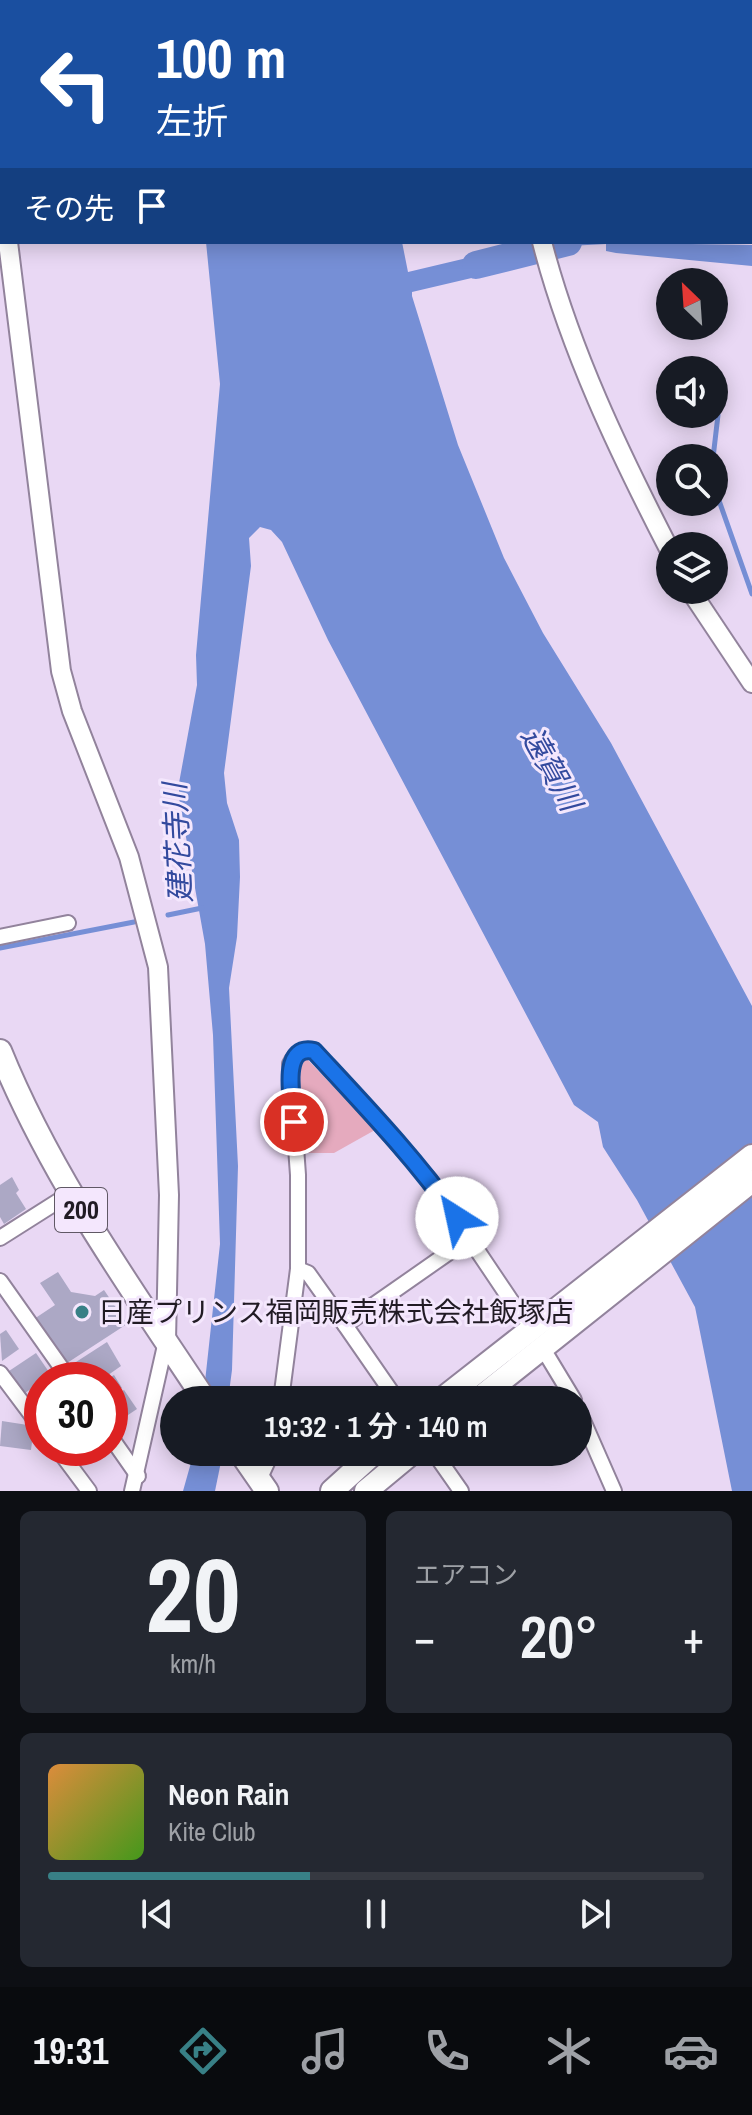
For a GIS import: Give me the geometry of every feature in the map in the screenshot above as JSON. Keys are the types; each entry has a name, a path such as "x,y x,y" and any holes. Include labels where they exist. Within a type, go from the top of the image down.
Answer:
{"highway":[{"name":"200","path":"0,1051 38,1136 71,1193 196,1386"},
{"path":"491,1386 565,1315 752,1156"},
{"path":"461,1386 752,1181"},
{"path":"332,1491 360,1466"},
{"path":"366,1491 396,1466"}],"street":[{"path":"8,244 61,671 72,711 129,857 146,911 158,967 169,1195 166,1341 138,1476 132,1491"},
{"path":"543,244 564,315 600,405 660,532"},
{"path":"699,604 752,683"},
{"path":"0,937 68,923"},
{"path":"283,1386 298,1269 298,1175 290,1064 296,1054 307,1049 314,1051 430,1180 522,1317"},
{"path":"0,1238 71,1193"},
{"path":"345,1325 471,1237"},
{"path":"298,1269 308,1273 387,1386"},
{"path":"0,1281 57,1362"},
{"path":"548,1357 566,1386"},
{"path":"0,1373 24,1405"},
{"path":"592,1441 614,1491"},
{"path":"128,1462 138,1476"},
{"path":"70,1466 89,1491"},
{"path":"444,1466 461,1491"}],"shaded area":[{"path":"306,1058 375,1130 334,1153 303,1153 296,1067"}],"water":[{"name":"遠賀川","path":"206,244 402,244 408,272 509,248 514,268 412,292 412,296 458,445 504,558 543,633 611,743 752,1006 752,1491 732,1491 695,1307 637,1200 603,1147 598,1122 574,1105 328,640 282,542 271,530 260,527 249,538 251,566 224,773 227,803 239,840 240,877 237,937 229,988 238,1166 232,1370 230,1386 205,1386 220,1244 213,1035 205,944 179,798 197,685 196,655 220,384"},
{"path":"606,244 752,245 752,266 616,253 606,251"},
{"path":"190,1466 220,1466 215,1491 183,1491"}],"building":[{"path":"12,1177 19,1190 16,1193 26,1209 4,1224 0,1217 0,1185"},
{"name":"日産プリンス福岡販売株式会社飯塚店","path":"58,1272 71,1292 95,1296 104,1290 127,1324 69,1362 62,1362 34,1319 55,1305 40,1283"},
{"path":"6,1330 19,1349 2,1361 0,1334"},
{"path":"107,1342 119,1362 76,1362"},
{"path":"36,1353 42,1362 24,1362 24,1392 9,1371"},
{"path":"128,1396 137,1409 128,1415"},
{"path":"2,1421 24,1424 24,1449 0,1446"}],"waterway":[{"path":"476,265 560,244"},
{"path":"715,444 716,428"},
{"path":"724,516 752,594"},
{"name":"建花寺川","path":"168,915 202,908"},
{"path":"0,948 134,922"}],"place":[{"name":"日産プリンス福岡販売株式会社飯塚店","path":"82,1312"}],"route":[{"path":"294,1122 290,1064 296,1054 307,1049 314,1051 365,1106 430,1180 457,1218"}]}
